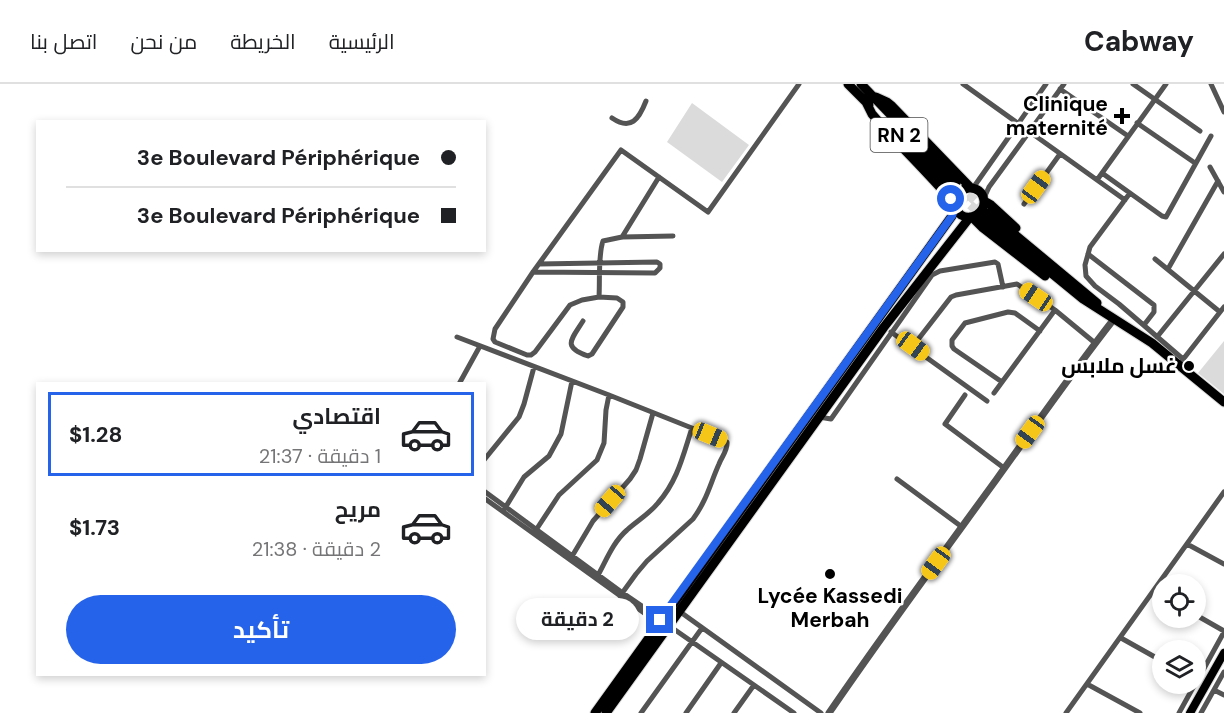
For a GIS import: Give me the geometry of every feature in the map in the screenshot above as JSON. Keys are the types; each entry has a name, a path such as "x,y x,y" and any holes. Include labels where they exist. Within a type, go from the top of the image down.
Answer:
{"highway":[{"name":"RN 2","path":"848,84 869,99 951,188"},
{"name":"RN 2","path":"861,84 869,99"},
{"path":"1083,295 1068,270 984,200 980,193 972,188 892,106 887,102 869,99 872,114 877,120 951,188 954,209 960,214 986,220 1114,319 1155,340 1224,402"},
{"path":"675,608 954,209 959,192 972,188"},
{"path":"606,713 662,622 888,330 959,231 971,217 981,211 984,200"},
{"path":"986,220 1061,288 1083,295"},
{"path":"959,231 986,220"},
{"path":"595,713 636,663"}],"main road":[{"path":"1190,713 1224,653"}],"street":[{"path":"583,321 571,346 575,352 588,356 592,354 623,307 621,299 599,297 570,304 531,355 495,342 493,339 495,329 533,272 621,150 708,212 799,84"},
{"path":"963,84 1125,200"},
{"path":"972,188 1046,84"},
{"path":"1133,84 1200,131"},
{"path":"1097,180 1166,84"},
{"path":"1211,84 1224,112"},
{"path":"984,200 989,188 1062,87 1128,136"},
{"path":"612,118 619,123 633,123 646,101"},
{"path":"1137,123 1196,163"},
{"path":"1102,173 1166,217 1211,136"},
{"path":"1024,204 1060,154"},
{"path":"1210,167 1224,192"},
{"path":"622,237 659,177"},
{"path":"1168,269 1218,181"},
{"path":"1130,193 1090,247 1085,265 1086,276 1095,286 1144,325 1155,340 1224,254"},
{"path":"599,297 603,241 622,237 673,236"},
{"path":"1088,254 1154,305 1154,312 1144,325"},
{"path":"1155,259 1193,291 1222,309 1181,362"},
{"path":"533,272 655,273 660,268 657,262 539,264"},
{"path":"987,401 888,330 932,275 940,271 995,262 998,264 1003,287"},
{"path":"913,346 951,297 1017,285 1055,310 1095,343"},
{"path":"994,393 1055,310"},
{"path":"1002,382 952,346 952,340 965,322 1008,312 1016,313 1040,331"},
{"path":"829,713 1114,319"},
{"path":"457,337 727,442 707,496 693,519 647,561 621,594"},
{"path":"460,382 480,346"},
{"path":"486,458 519,417 534,367"},
{"path":"504,509 524,477 549,456 561,434 573,381"},
{"path":"535,531 559,495 597,459 604,443 609,395"},
{"path":"966,395 945,424 1004,468"},
{"path":"571,558 594,521 636,470 652,413"},
{"path":"597,577 618,539 657,505 672,484 678,473 692,428"},
{"path":"897,479 962,527"},
{"path":"1166,574 1224,492"},
{"path":"486,493 504,509"},
{"path":"486,499 504,509 621,594 794,713"},
{"path":"1187,544 1224,564"},
{"path":"1066,713 1152,594"},
{"path":"675,608 821,713"},
{"path":"1206,621 1224,632 1206,664"},
{"path":"641,713 702,628"},
{"path":"1121,638 1152,655"},
{"path":"686,713 721,663"},
{"path":"1201,713 1224,672"},
{"path":"1088,684 1140,713"},
{"path":"734,713 754,685"},
{"path":"1214,690 1224,695"},
{"path":"1179,713 1189,694"},
{"path":"781,713 786,707"}],"shaded area":[{"path":"692,103 749,145 722,182 667,142"},
{"path":"1224,341 1224,394 1198,373"}],"tunnel":[{"path":"958,185 987,212"},
{"path":"950,187 984,217"}],"place":[{"name":"Clinique maternité","path":"1122,116"},
{"name":"غسل ملابس","path":"1189,366"},
{"name":"Lycée Kassedi Merbah","path":"830,574"}],"route":[{"path":"660,620 952,216 955,205 951,199"}]}
